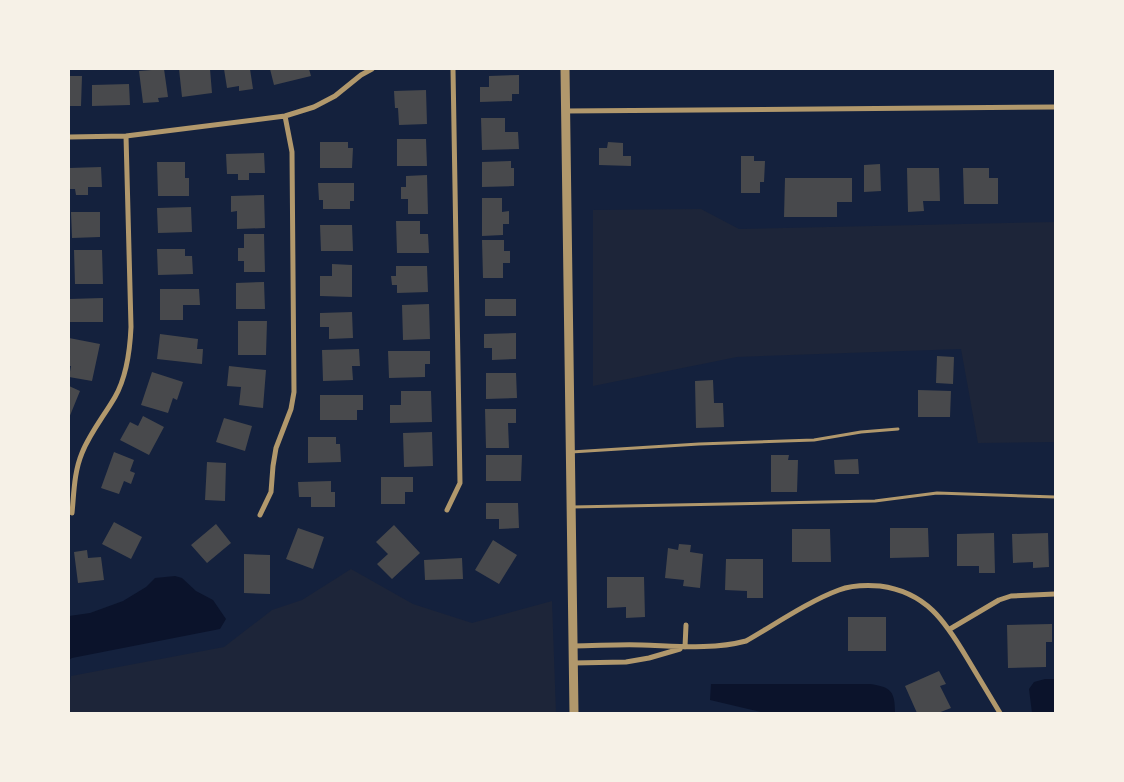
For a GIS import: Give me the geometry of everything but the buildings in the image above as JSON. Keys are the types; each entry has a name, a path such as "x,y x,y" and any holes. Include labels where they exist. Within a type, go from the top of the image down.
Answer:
{"street":[{"path":"69,138 126,136 285,116 314,107 335,96 360,75 372,69"},
{"path":"447,510 460,483 453,69"},
{"path":"565,69 574,713"},
{"path":"566,111 1055,107"},
{"path":"260,515 271,492 272,466 276,448 291,409 294,392 292,152 285,116"},
{"path":"72,513 74,482 81,454 94,429 116,395 130,349 126,136"},
{"path":"573,646 640,645 685,647 732,645 746,642 825,595 855,586 872,585 903,591 934,610 950,629 1000,713"},
{"path":"950,629 999,600 1011,596 1055,594"},
{"path":"685,647 686,625"},
{"path":"573,663 626,662 649,658 685,647"}],"lane":[{"path":"570,452 699,444 814,440 861,432 898,429"},
{"path":"571,507 875,500 937,493 1055,497"}],"shaded area":[{"path":"701,209 739,229 1055,222 1055,442 978,443 961,349 737,357 593,386 593,210"},
{"path":"351,569 413,604 472,623 552,601 556,713 69,713 71,676 224,647 272,610 302,600"},
{"path":"175,576 182,578 196,591 213,600 226,619 220,629 69,660 69,616 90,613 123,601 146,587 155,578"},
{"path":"1055,679 1055,713 1032,713 1029,689 1034,682"},
{"path":"711,684 870,684 890,691 893,695 895,713 765,713 710,700"}]}
